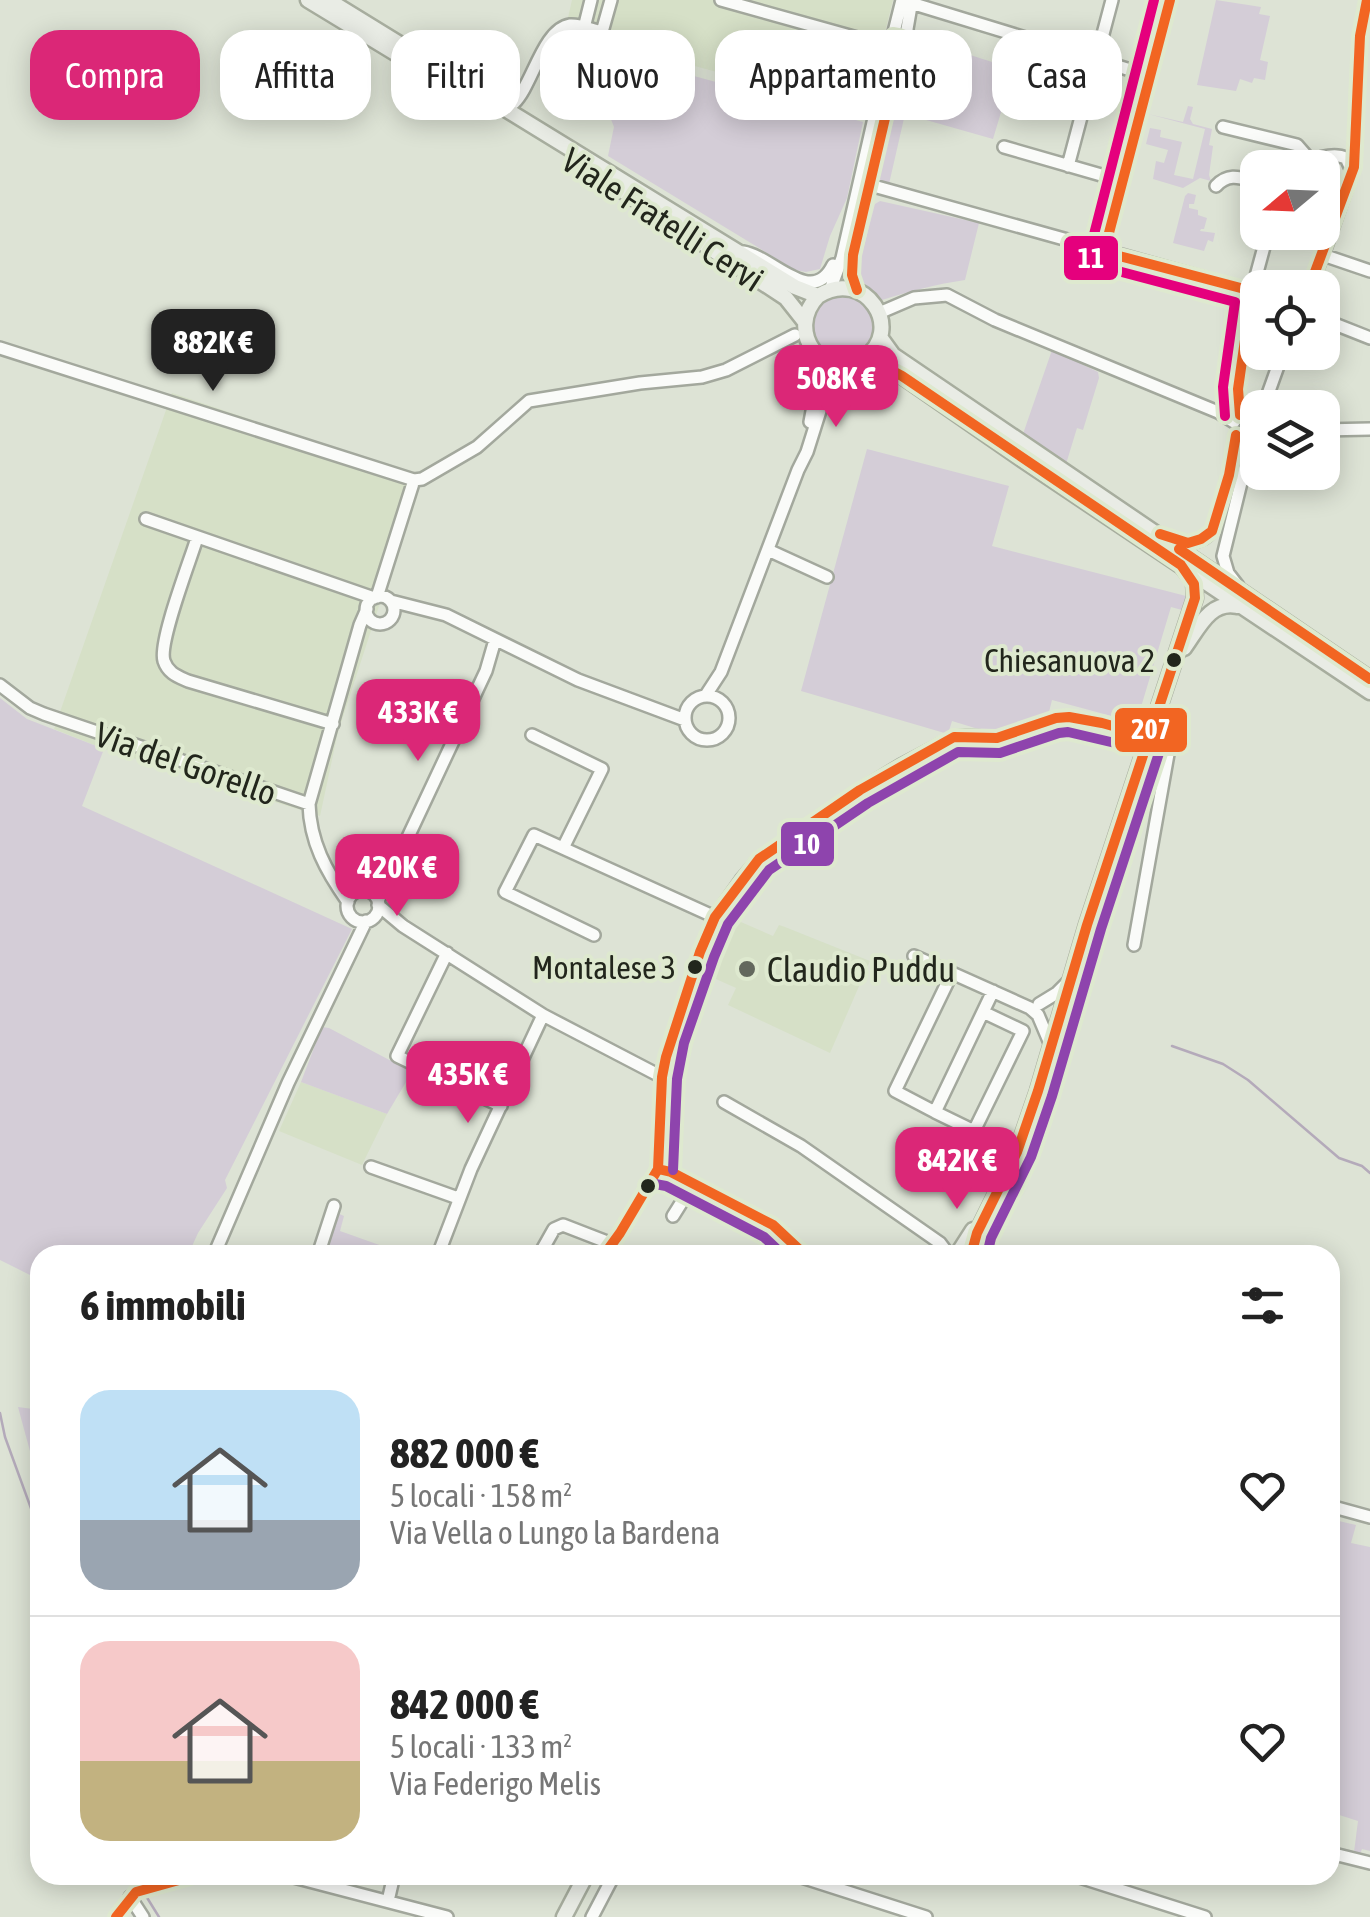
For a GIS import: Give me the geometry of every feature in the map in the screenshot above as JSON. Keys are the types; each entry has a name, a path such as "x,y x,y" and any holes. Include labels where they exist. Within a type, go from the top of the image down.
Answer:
{"main road":[{"name":"Viale Fratelli Cervi","path":"308,0 605,180 786,298 805,322 805,334 813,350"},
{"name":"Viale Fratelli Cervi","path":"328,0 795,287 824,293 843,288 856,290"},
{"path":"856,290 870,299 879,312 880,337 862,360"},
{"path":"805,322 809,308 824,293"},
{"path":"880,337 892,355 1370,679"},
{"path":"813,350 829,362 862,360 902,376 1370,692"},
{"path":"968,1245 1017,1152 1178,656 1196,598 1194,581 1181,566"},
{"path":"1178,656 1213,610 1227,604 1248,610"},
{"path":"564,1917 581,1885"}],"street":[{"path":"584,28 591,0"},
{"path":"520,98 544,48 556,34 566,26 602,32 611,0"},
{"path":"721,0 828,30"},
{"path":"1104,30 1112,0"},
{"path":"1104,252 1170,0"},
{"path":"1317,270 1353,166 1364,70 1360,36 1367,0"},
{"path":"896,30 909,1"},
{"path":"909,1 1001,30"},
{"path":"906,30 909,1"},
{"path":"1122,68 1150,76"},
{"path":"856,290 845,266 873,120"},
{"path":"824,293 845,266 870,186 885,120"},
{"path":"1068,166 1080,120"},
{"path":"1223,127 1297,145 1299,150"},
{"path":"1004,147 1122,182"},
{"path":"1340,157 1370,174"},
{"path":"1216,186 1223,179 1240,178"},
{"path":"870,186 1240,289"},
{"path":"740,252 759,256 802,282 815,282 832,268 852,215"},
{"path":"1324,254 1370,271"},
{"path":"879,312 914,298 954,298 995,320 1218,412 1237,424 1240,434"},
{"path":"1340,326 1370,338"},
{"path":"0,348 414,480 477,447 529,402 640,382 702,377 726,370 796,336"},
{"path":"721,672 720,700 729,720 718,737 697,738 685,720 688,706 692,700 706,695 721,672 798,470 818,379 813,350"},
{"path":"798,470 808,452 830,379 842,364"},
{"path":"1157,534 1188,542 1212,531 1229,475 1241,370"},
{"path":"1237,424 1240,421"},
{"path":"1340,430 1370,429"},
{"path":"386,621 368,618 414,480"},
{"path":"1241,490 1224,556 1228,573 1244,593"},
{"path":"146,519 376,598 446,615 618,697 685,720"},
{"path":"198,538 162,648 166,667 188,681 333,724"},
{"path":"768,550 827,577"},
{"path":"376,598 394,610 386,621"},
{"path":"309,804 356,644 376,598"},
{"path":"356,644 386,621 422,610"},
{"path":"218,1245 288,1083 486,671 495,640"},
{"name":"Via del Gorello","path":"0,684 44,714 309,804 314,844 330,873 356,894 349,914 370,913"},
{"path":"706,695 720,700"},
{"path":"664,711 688,706"},
{"path":"611,1245 658,1168 662,1077 670,1039 715,918 759,859 901,765 954,738 997,738 1056,718 1069,717 1168,736 1170,743 1134,945"},
{"path":"532,736 602,768 564,848"},
{"path":"594,935 505,892 534,835 715,918"},
{"path":"356,894 388,875"},
{"path":"356,894 373,894 370,913"},
{"path":"370,913 403,926 543,1015 662,1077"},
{"path":"447,952 397,1056 501,1106"},
{"path":"914,956 1061,1017"},
{"path":"952,972 894,1091 974,1131 1023,1031 983,1012"},
{"path":"1036,1009 1072,978"},
{"path":"935,1112 993,991"},
{"path":"1036,1009 1052,1048"},
{"path":"442,1245 458,1198 543,1015"},
{"path":"724,1102 801,1146 936,1245"},
{"path":"370,1168 458,1198"},
{"path":"658,1168 773,1225 794,1245"},
{"path":"673,1216 693,1184"},
{"path":"321,1245 334,1206"},
{"path":"545,1245 554,1229 562,1225 599,1245"},
{"path":"1340,1506 1370,1514"},
{"path":"1340,1855 1370,1863"},
{"path":"116,1917 133,1894 155,1885"},
{"path":"325,1885 447,1917"},
{"path":"388,1901 392,1885"},
{"path":"592,1917 609,1885"},
{"path":"826,1885 926,1917"},
{"path":"1111,1885 1166,1911 1205,1917"},
{"path":"133,1894 143,1917"}],"shaded area":[{"path":"572,0 893,0 886,30 715,30 715,72 695,66 695,30 565,30"},
{"path":"1216,0 1261,7 1259,14 1270,16 1260,60 1268,62 1265,80 1254,78 1252,83 1240,79 1236,91 1197,85"},
{"path":"972,56 992,62 992,120 999,120 993,139 926,120 972,120"},
{"path":"695,76 715,82 715,120 863,122 847,198 820,269 795,270 608,156 614,127 611,120 695,120"},
{"path":"1188,106 1193,107 1193,124 1212,129 1211,181 1200,178 1183,188 1153,179 1156,161 1164,163 1168,150 1146,144 1150,128 1161,130 1160,137 1182,142 1174,175 1193,179 1205,129 1148,114 1183,122"},
{"path":"904,120 889,184 879,179 879,173 890,123"},
{"path":"1188,193 1196,195 1189,208 1207,218 1200,231 1215,233 1204,251 1173,243"},
{"path":"880,201 979,223 965,280 880,299 863,282 858,269 875,204"},
{"path":"842,295 864,304 873,326 864,348 842,357 820,348 811,326 820,304"},
{"path":"1052,350 1098,372 1099,378 1083,430 1077,428 1066,464 1023,434"},
{"path":"172,393 421,477 338,732 320,816 104,749 54,729"},
{"path":"867,449 1009,486 992,546 1186,596 1182,610 1171,607 1141,707 1150,711 1145,725 1052,700 1049,712 988,732 952,721 948,734 801,691"},
{"path":"0,698 27,719 104,749 82,806 352,929 225,1180 227,1188 193,1245 30,1245 30,1275 0,1260"},
{"path":"727,916 773,936 779,925 870,961 830,1053 728,1005 736,988 698,971"},
{"path":"322,1027 412,1072 387,1114 301,1082"},
{"path":"301,1082 387,1114 362,1165 279,1131"},
{"path":"335,1212 344,1216 340,1231 379,1245 325,1245"},
{"path":"18,1407 30,1409 30,1451"},
{"path":"1340,1521 1356,1525 1351,1543 1370,1547 1370,1851 1362,1849 1360,1854 1354,1852 1358,1821 1340,1815"}],"waterway":[{"path":"1172,1046 1223,1064 1248,1080 1339,1158 1370,1173"},
{"path":"0,1413 30,1506"},
{"path":"146,1896 159,1917"}],"transit line":[{"name":"11","path":"1154,0 1089,254 1099,266 1235,302 1223,387 1225,416"},
{"name":"207","path":"1104,252 1170,0"},
{"name":"207","path":"1316,270 1354,167 1360,36 1367,0"},
{"name":"207","path":"893,36 911,45 913,65 903,67 891,60 886,46 893,36"},
{"name":"207","path":"857,290 852,275 853,255 885,120"},
{"name":"207","path":"1104,252 1240,288"},
{"name":"207","path":"862,360 902,376 1181,565 1194,584 1195,598 1087,925 1038,1091 1017,1152 974,1245"},
{"name":"207","path":"1240,415 1241,370"},
{"name":"207","path":"1160,534 1188,543 1212,531 1236,435"},
{"name":"207","path":"1179,549 1370,679"},
{"name":"207","path":"611,1245 658,1169 662,1077 700,952 715,917 759,859 860,790 954,737 997,738 1069,717 1149,736"},
{"name":"10","path":"673,1170 677,1079 684,1043 728,924 769,870 868,803 958,752 1000,753 1068,732 1145,750"},
{"name":"10","path":"989,1245 1031,1157 1163,741"},
{"name":"207","path":"658,1169 773,1225 794,1245"},
{"name":"10","path":"655,1184 666,1186 772,1245"},
{"name":"207","path":"116,1917 136,1892 161,1885"}],"place":[{"name":"Chiesanuova 2","path":"1174,660"},
{"name":"Montalese 3","path":"695,967"},
{"name":"Claudio Puddu","path":"747,969"}]}
